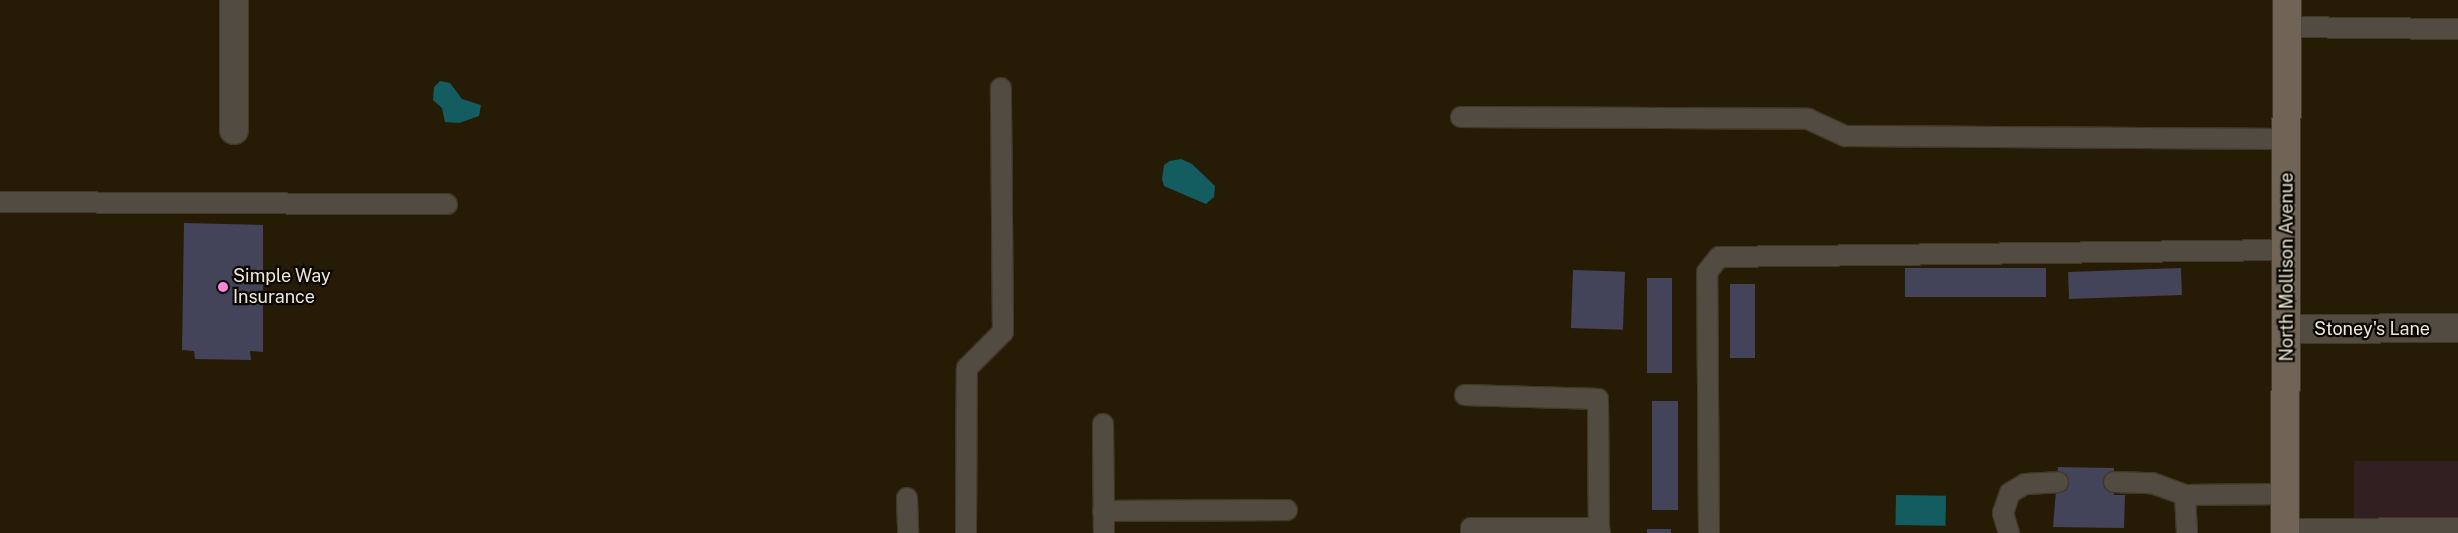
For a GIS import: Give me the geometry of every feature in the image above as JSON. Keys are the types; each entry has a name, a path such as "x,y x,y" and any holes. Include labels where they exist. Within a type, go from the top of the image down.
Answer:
{"main road":[{"name":"North Mollison Avenue","path":"2285,531 2287,0"}],"street":[{"path":"234,0 234,130"},
{"name":"Stoney's Lane","path":"2287,329 2458,328"}],"lane":[{"path":"2287,27 2458,29"},
{"path":"966,533 967,368 1003,332 1002,88"},
{"path":"1461,117 1808,119 1845,136 2287,140"},
{"path":"0,202 447,204"},
{"path":"1709,533 1707,272 1719,257 2287,250"},
{"path":"1465,395 1598,398 1600,531 1471,528 1471,533"},
{"path":"1103,424 1104,533"},
{"path":"2009,533 2003,513 2010,493 2025,484 2058,482"},
{"path":"2114,482 2152,483 2186,495 2286,494"},
{"path":"2186,495 2186,533"},
{"path":"907,498 908,533"},
{"path":"1103,511 1287,510"},
{"path":"2285,531 2393,531 2458,528"}],"shaded area":[{"path":"2354,461 2458,461 2458,533 2354,533"}],"water":[{"path":"440,81 450,83 462,99 481,105 479,116 459,123 445,122 442,108 433,100 434,87"},
{"path":"1181,159 1192,164 1215,186 1214,197 1206,204 1164,186 1162,179 1164,165 1170,161"},
{"path":"1896,495 1946,496 1945,526 1895,525"}],"building":[{"name":"Simple Way Insurance","path":"184,223 263,225 263,352 250,351 251,360 195,359 194,351 182,350"},
{"path":"1905,268 2046,268 2046,297 1905,297"},
{"path":"2181,268 2182,295 2069,299 2068,272"},
{"path":"1573,270 1625,272 1623,330 1571,328"},
{"path":"1647,278 1672,278 1672,373 1647,373"},
{"path":"1730,284 1755,284 1755,358 1730,358"},
{"path":"1652,401 1678,401 1678,510 1652,510"},
{"path":"2058,467 2114,468 2114,495 2125,495 2124,528 2053,527"},
{"path":"1647,529 1671,529 1671,533 1647,533"}],"place":[{"name":"Simple Way Insurance","path":"223,287"}]}
